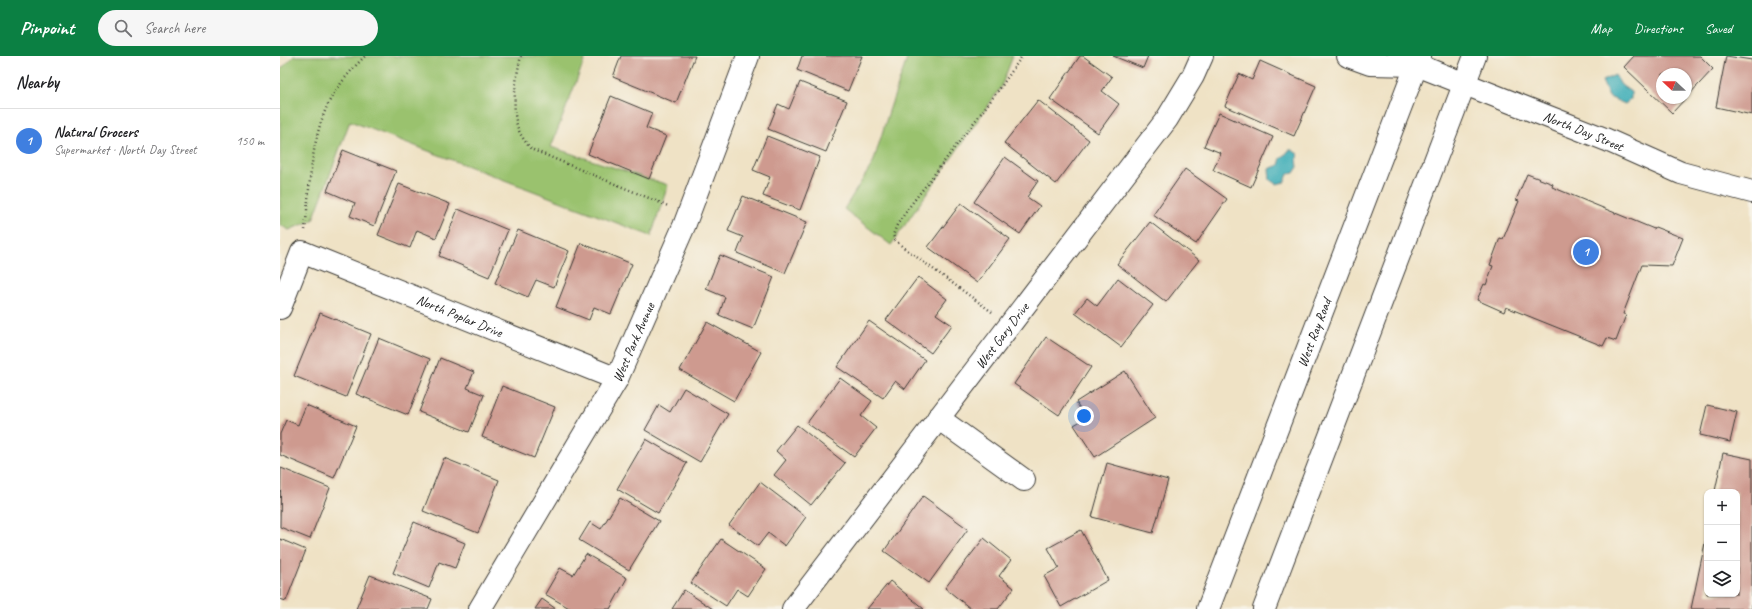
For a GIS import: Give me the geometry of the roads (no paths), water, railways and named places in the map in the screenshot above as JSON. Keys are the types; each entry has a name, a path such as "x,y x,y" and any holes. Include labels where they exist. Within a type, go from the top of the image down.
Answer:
{"street":[{"name":"West Park Avenue","path":"480,609 617,379 690,211 748,56"},
{"name":"West Gary Drive","path":"793,609 1167,119 1186,88 1202,56"},
{"name":"North Day Street","path":"1348,56 1370,64 1414,59 1464,84 1607,140 1681,173 1752,192"},
{"path":"1264,609 1475,56"},
{"name":"West Ray Road","path":"1208,609 1414,59"},
{"name":"North Poplar Drive","path":"280,308 302,252 617,379"},
{"path":"938,418 1024,480"}],"water":[{"path":"1615,75 1621,85 1631,92 1631,99 1625,104 1609,97 1602,81"},
{"path":"1289,150 1292,150 1298,154 1298,167 1294,173 1288,174 1285,182 1276,184 1270,180 1269,169 1279,165 1281,158"}],"place":[{"name":"Natural Grocers","path":"1586,252"}]}
